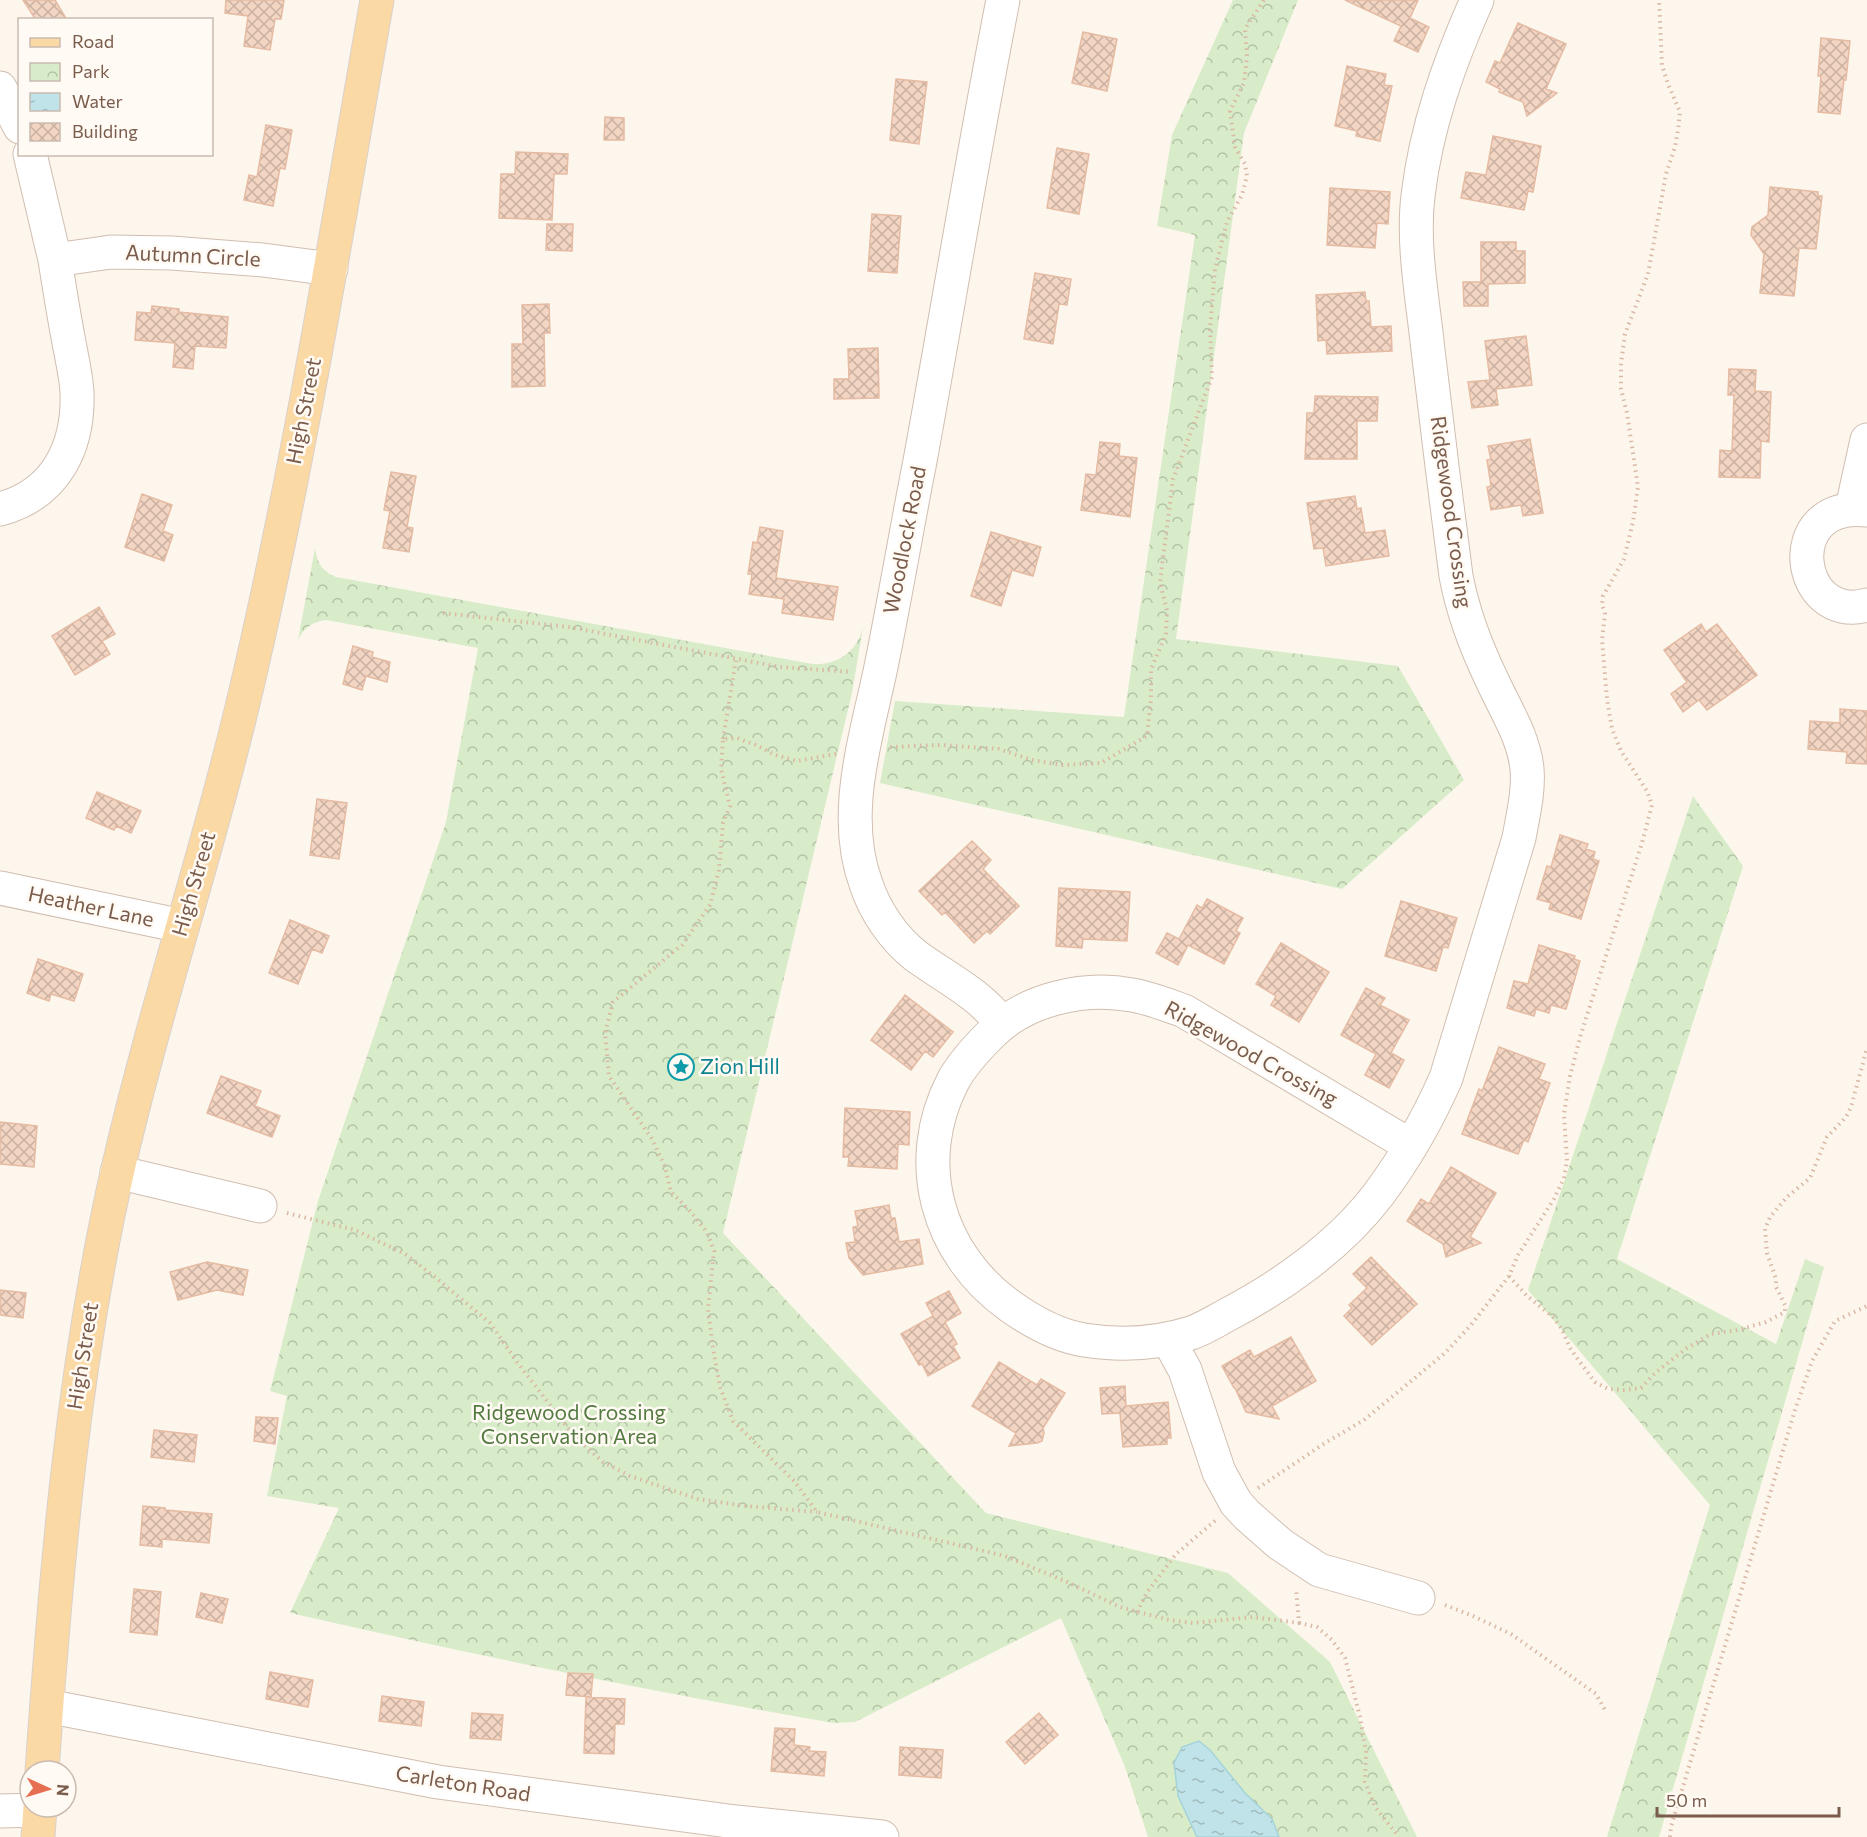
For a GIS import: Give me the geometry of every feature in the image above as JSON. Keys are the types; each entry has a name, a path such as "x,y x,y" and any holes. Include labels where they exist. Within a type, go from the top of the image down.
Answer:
{"main road":[{"name":"High Street","path":"43,1759 60,1534 69,1449 100,1256 117,1172 142,1071 250,674 275,565 331,269 377,0"}],"street":[{"name":"Woodlock Road","path":"1002,1024 990,1007 914,954 893,933 874,905 856,851 854,814 863,748 880,674 1003,0"},
{"name":"Ridgewood Crossing","path":"1411,1146 1184,1011 1130,994 1069,995 1035,1005 1002,1024 968,1059 959,1072 942,1108 933,1155 934,1186 942,1222 954,1245 967,1266 997,1297 1046,1327 1080,1340 1137,1344 1195,1332 1256,1300 1305,1267 1377,1197 1411,1146 1435,1104 1446,1078 1519,838 1526,799 1527,770 1522,742 1490,677 1461,603 1425,324 1416,234 1418,197 1436,106 1477,0"},
{"path":"0,88 18,123"},
{"path":"0,508 16,504 44,486 63,464 74,434 77,392 55,260 30,156"},
{"name":"Autumn Circle","path":"55,260 111,252 172,253 263,260 331,269"},
{"path":"1867,440 1860,509 1828,516 1814,530 1806,548 1806,567 1813,585 1824,597 1841,606 1859,608 1867,605"},
{"name":"Heather Lane","path":"0,888 182,926"},
{"path":"117,1172 260,1206"},
{"path":"1167,1339 1185,1370 1219,1472 1236,1503 1280,1544 1319,1569 1418,1598"},
{"name":"Carleton Road","path":"47,1706 458,1785 736,1822 882,1837"},
{"path":"0,1811 18,1814"}],"path":[{"path":"723,740 737,738 775,755 796,760 863,748 940,745 999,749 1032,760 1062,765 1101,764 1147,736 1151,669 1166,634 1167,611 1160,582 1173,479 1212,376 1210,328 1215,269 1227,222 1242,195 1247,176 1245,164 1235,147 1230,111 1244,83 1247,57 1245,29 1264,0"},
{"path":"443,613 568,627 780,667 880,674"},
{"path":"736,660 723,740 721,768 730,806 723,823 719,870 710,905 682,945 613,1002 604,1033 609,1076 652,1139 665,1167 671,1192 707,1232 714,1251 708,1309 712,1348 720,1387 732,1421 794,1481 817,1512"},
{"path":"1509,1276 1526,1295 1553,1317 1562,1329 1570,1348 1595,1382 1608,1389 1641,1388 1655,1373 1687,1348 1711,1334 1766,1322 1785,1312 1785,1305 1776,1287 1776,1279 1767,1252 1765,1229 1770,1217 1787,1197 1810,1178 1827,1137 1846,1118 1867,1048"},
{"path":"260,1206 355,1230 405,1254 490,1323 574,1436 603,1462 630,1476 698,1499 817,1512 1005,1556 1120,1607 1169,1620 1193,1623 1252,1617 1317,1627 1332,1640 1345,1658 1364,1739 1365,1782 1375,1807 1399,1837"},
{"path":"1670,1837 1671,1827 1791,1421 1812,1361 1835,1322 1867,1306"},
{"path":"1299,1623 1296,1600 1297,1567 1300,1558"},
{"path":"1418,1598 1473,1616 1510,1634 1596,1694 1606,1712"}],"green space":[{"path":"1233,0 1298,0 1244,133 1176,639 1398,666 1464,780 1342,889 880,783 895,701 1124,717 1195,235 1157,226 1172,135"},
{"name":"Ridgewood Crossing Conservation Area","path":"315,548 321,566 336,577 813,664 831,662 845,655 856,643 863,627 852,693 723,1233 986,1513 1228,1573 1330,1662 1417,1837 1148,1837 1125,1767 1061,1618 855,1722 834,1723 562,1672 290,1613 339,1508 267,1496 287,1396 270,1391 318,1201 446,822 478,648 326,620 309,626 298,640"},
{"path":"1693,796 1743,866 1617,1259 1776,1344 1805,1259 1824,1267 1659,1837 1607,1837 1710,1505 1528,1290"}],"water":[{"path":"1199,1741 1210,1750 1245,1793 1272,1819 1279,1837 1197,1837 1178,1796 1174,1763 1182,1747"}],"building":[{"path":"23,0 55,0 66,18 35,18"},
{"path":"226,0 284,0 281,19 275,19 270,50 244,46 248,16 225,13"},
{"path":"1345,0 1418,0 1410,18 1429,27 1418,52 1394,41 1401,26"},
{"path":"1518,23 1566,44 1546,89 1557,93 1527,116 1523,102 1499,92 1500,89 1486,82 1495,61 1500,63"},
{"path":"1083,32 1117,39 1107,91 1072,83"},
{"path":"1821,38 1850,41 1840,114 1818,112"},
{"path":"1347,66 1386,74 1384,85 1392,86 1380,141 1356,136 1357,131 1335,126"},
{"path":"896,79 927,82 919,144 890,140"},
{"path":"605,117 624,118 624,140 604,140"},
{"path":"266,125 292,130 285,169 280,168 273,206 244,200 249,175 257,177"},
{"path":"1493,136 1541,146 1533,192 1528,191 1524,210 1461,198 1466,172 1486,175"},
{"path":"1057,148 1089,154 1079,214 1047,208"},
{"path":"516,152 568,154 567,174 554,174 552,220 499,218 501,174 515,174"},
{"path":"1770,187 1818,192 1818,196 1822,196 1816,249 1799,248 1794,296 1760,293 1764,254 1751,235 1752,227 1768,215"},
{"path":"1330,188 1390,192 1388,224 1377,223 1375,248 1327,245"},
{"path":"872,214 901,216 897,273 868,271"},
{"path":"547,224 573,224 572,251 546,250"},
{"path":"1481,242 1516,242 1516,251 1525,251 1525,283 1488,284 1488,306 1464,306 1463,282 1481,282"},
{"path":"1035,273 1071,279 1067,305 1059,304 1053,344 1024,339"},
{"path":"1365,292 1366,301 1369,301 1371,327 1391,326 1392,351 1327,354 1326,340 1318,341 1316,295"},
{"path":"549,304 550,333 544,333 545,386 512,387 512,344 523,344 522,305"},
{"path":"152,306 179,309 179,312 228,317 226,348 195,346 193,369 173,367 175,343 135,340 137,312 151,313"},
{"path":"1526,336 1532,385 1496,389 1498,405 1472,408 1468,382 1490,380 1485,341"},
{"path":"878,348 879,398 834,399 834,379 849,379 848,349"},
{"path":"1729,369 1756,370 1755,391 1771,392 1769,442 1761,441 1760,478 1719,477 1720,450 1732,451 1734,395 1728,395"},
{"path":"1315,396 1378,397 1377,421 1357,421 1357,459 1305,459 1307,413 1314,413"},
{"path":"1530,439 1543,513 1523,516 1521,505 1491,510 1487,487 1491,486 1487,460 1491,459 1488,446"},
{"path":"1100,442 1120,444 1119,456 1137,458 1130,517 1081,510 1086,474 1096,475"},
{"path":"391,472 416,476 407,527 413,528 409,552 383,548 390,511 384,510"},
{"path":"142,494 172,505 163,531 173,535 164,561 125,547"},
{"path":"1355,496 1357,509 1361,508 1365,533 1385,530 1389,556 1326,566 1323,548 1314,549 1307,503"},
{"path":"760,527 783,531 776,578 838,587 833,620 782,613 784,599 749,594 752,574 748,574 753,542 757,543"},
{"path":"991,532 1041,547 1033,576 1012,570 1001,606 971,596"},
{"path":"99,607 115,634 102,641 110,654 75,675 52,636"},
{"path":"1701,624 1706,632 1717,624 1757,675 1707,710 1699,700 1683,712 1671,694 1687,682 1664,650"},
{"path":"353,646 373,652 372,657 390,662 387,682 366,676 362,690 343,684"},
{"path":"1840,709 1867,711 1867,764 1846,763 1847,752 1808,749 1810,721 1840,723"},
{"path":"97,792 141,811 131,833 116,826 114,830 86,818"},
{"path":"317,799 347,803 339,859 310,855"},
{"path":"1560,835 1588,844 1586,849 1595,852 1593,859 1599,861 1581,919 1549,909 1551,903 1537,899 1547,866 1551,867"},
{"path":"972,841 991,860 983,869 1019,906 990,934 987,931 974,943 945,912 942,915 919,891"},
{"path":"1059,888 1130,892 1127,941 1083,939 1082,948 1056,946"},
{"path":"1207,899 1243,918 1236,931 1240,933 1224,964 1188,945 1178,965 1156,953 1167,933 1179,939 1197,905 1202,908"},
{"path":"1401,901 1457,918 1448,948 1443,947 1436,971 1385,956"},
{"path":"290,920 329,936 322,953 312,949 298,984 269,973"},
{"path":"1281,943 1329,972 1299,1022 1271,1005 1276,996 1256,984"},
{"path":"1539,945 1575,956 1574,959 1580,961 1566,1009 1551,1005 1549,1013 1536,1009 1534,1016 1507,1008 1514,981 1528,984"},
{"path":"38,959 83,974 74,1001 51,994 49,1001 27,993"},
{"path":"1366,988 1385,998 1380,1005 1409,1020 1391,1053 1404,1060 1389,1088 1365,1075 1376,1054 1341,1035"},
{"path":"905,995 953,1032 933,1057 925,1051 911,1070 871,1040"},
{"path":"1499,1047 1545,1064 1539,1079 1550,1083 1528,1142 1524,1140 1518,1154 1462,1134 1479,1089 1482,1091"},
{"path":"221,1076 261,1091 255,1106 280,1116 272,1137 207,1113"},
{"path":"845,1108 910,1112 909,1145 898,1144 897,1169 848,1166 849,1157 843,1157"},
{"path":"0,1122 37,1126 34,1167 0,1164"},
{"path":"1451,1167 1496,1193 1470,1237 1481,1243 1446,1257 1443,1244 1407,1221 1421,1199 1429,1204"},
{"path":"889,1205 891,1218 895,1218 899,1242 919,1239 923,1264 863,1275 849,1258 846,1243 855,1242 853,1227 858,1226 855,1211"},
{"path":"1371,1257 1417,1304 1372,1345 1344,1316 1352,1308 1349,1305 1367,1288 1353,1274"},
{"path":"207,1262 248,1270 243,1295 217,1290 178,1300 170,1272"},
{"path":"0,1290 26,1293 23,1318 0,1315"},
{"path":"949,1291 961,1313 945,1322 957,1344 953,1346 960,1358 928,1376 901,1334 933,1316 926,1303"},
{"path":"1291,1337 1316,1381 1272,1406 1279,1419 1246,1412 1222,1366 1250,1350 1254,1357"},
{"path":"999,1362 1037,1385 1041,1379 1065,1393 1043,1428 1042,1441 1009,1446 1016,1433 972,1406"},
{"path":"1125,1386 1126,1406 1168,1402 1171,1438 1167,1438 1167,1444 1123,1447 1120,1413 1102,1414 1100,1388"},
{"path":"256,1417 278,1418 275,1444 254,1441"},
{"path":"154,1430 197,1435 194,1462 151,1457"},
{"path":"143,1506 212,1514 209,1543 162,1539 162,1547 140,1545"},
{"path":"134,1589 161,1592 157,1635 130,1632"},
{"path":"201,1593 228,1599 222,1623 196,1617"},
{"path":"270,1672 313,1680 308,1707 266,1699"},
{"path":"568,1673 593,1674 591,1697 566,1695"},
{"path":"382,1696 424,1702 421,1726 379,1721"},
{"path":"586,1697 625,1699 624,1724 615,1724 614,1754 584,1753"},
{"path":"472,1713 503,1715 501,1740 470,1738"},
{"path":"1039,1713 1058,1735 1025,1764 1006,1742"},
{"path":"775,1728 795,1729 794,1745 810,1747 809,1751 826,1752 824,1776 771,1771"},
{"path":"900,1747 943,1750 941,1778 899,1775"}],"place":[{"name":"Zion Hill","path":"681,1067"}]}
